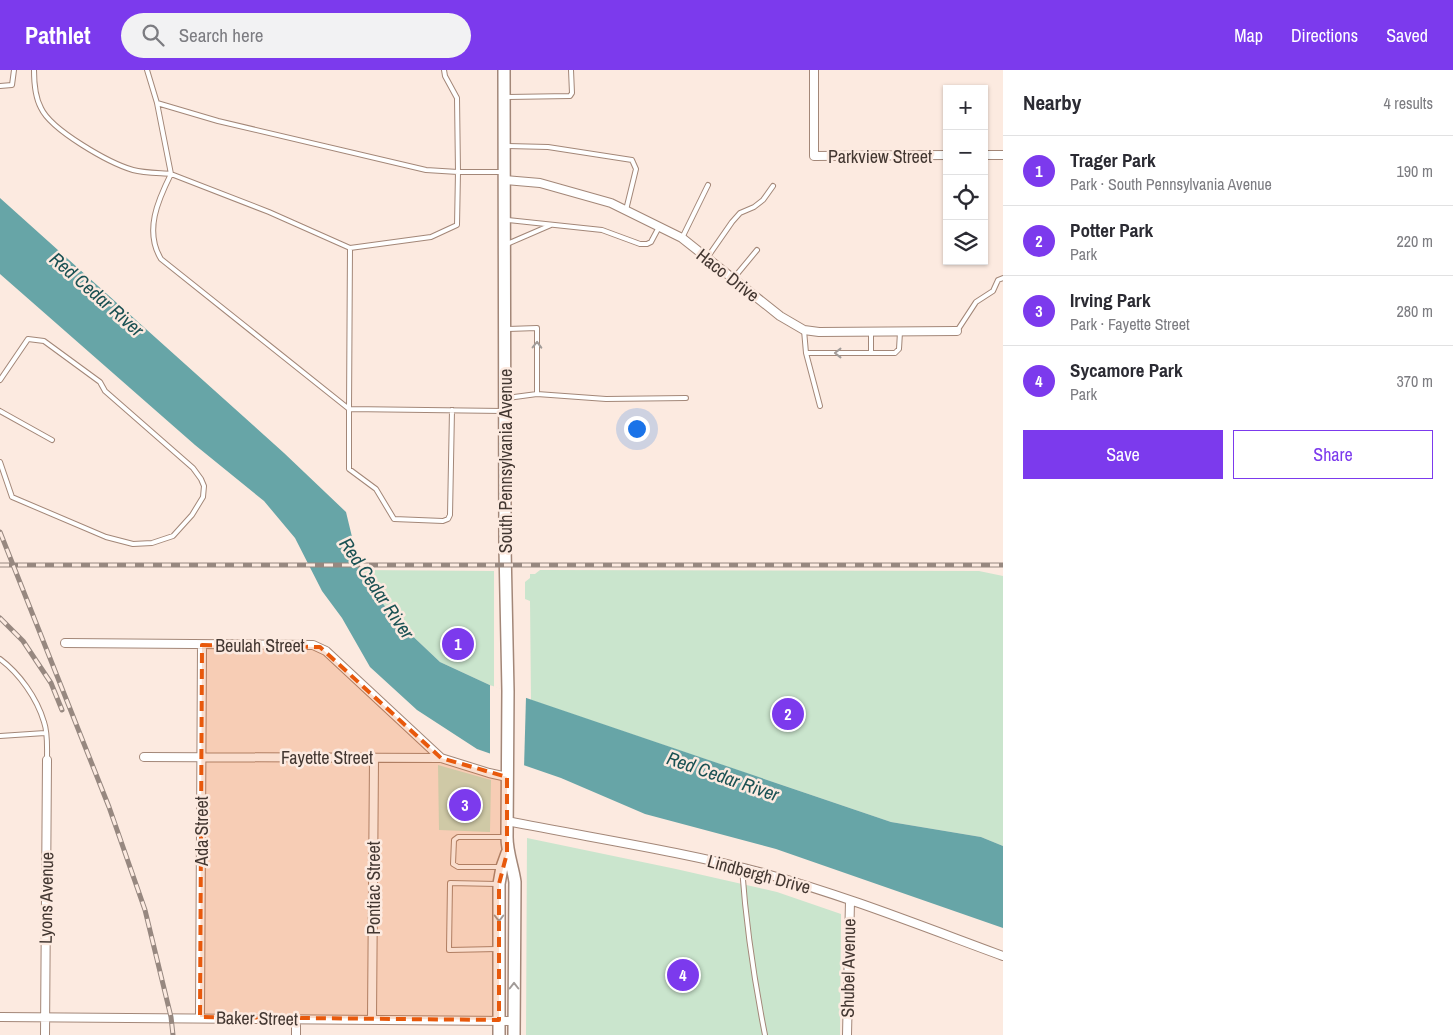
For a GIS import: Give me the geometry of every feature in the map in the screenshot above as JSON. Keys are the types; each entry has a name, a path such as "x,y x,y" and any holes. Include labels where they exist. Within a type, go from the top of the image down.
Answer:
{"main road":[{"name":"South Pennsylvania Avenue","path":"498,1035 499,884 507,852 508,691 505,548 504,70"},
{"name":"South Pennsylvania Avenue","path":"507,852 513,866 515,882 514,1035"}],"street":[{"name":"Parkview Street","path":"814,70 814,156 943,155"},
{"path":"988,155 1003,155"},
{"name":"Haco Drive","path":"504,176 540,183 611,203 682,238 780,316 804,330 819,332 956,331"},
{"name":"Beulah Street","path":"65,643 313,645 320,647 441,758"},
{"name":"Ada Street","path":"200,1017 202,645"},
{"name":"Fayette Street","path":"144,757 441,758 507,777"},
{"name":"Pontiac Street","path":"372,1018 374,758"},
{"name":"Lyons Avenue","path":"45,1035 48,760"},
{"name":"Lindbergh Drive","path":"507,821 635,844 742,868 813,888 1003,956"},
{"name":"Shubel Avenue","path":"847,1035 850,901"},
{"name":"Baker Street","path":"0,1017 372,1018 514,1021"},
{"path":"296,1018 296,1035"}],"lane":[{"path":"0,86 12,85 14,70"},
{"path":"34,70 34,84 41,109 61,132 111,161 133,170 171,174 269,212 350,248 431,238 457,225 457,98 445,76 444,70"},
{"path":"147,70 157,103 171,174 158,200 155,212 154,241 156,251 161,259 349,409 505,411"},
{"path":"504,97 570,96 572,93 571,70"},
{"path":"157,103 218,121 426,170 504,176"},
{"path":"504,146 548,147 632,160 636,169 625,210"},
{"path":"682,238 708,185"},
{"path":"707,258 740,213 754,207 763,200 773,186"},
{"path":"504,219 602,230 640,244 652,242 659,227"},
{"path":"504,245 552,225"},
{"path":"350,248 349,469 376,489 394,519 448,519 450,515 452,410"},
{"path":"733,279 757,250"},
{"path":"956,331 976,302 993,291 998,280 1003,278"},
{"path":"505,329 537,328 536,394"},
{"path":"804,330 806,353 820,406"},
{"path":"871,332 871,353"},
{"path":"806,353 894,353 899,349 900,332"},
{"path":"0,380 28,339 44,341 100,382 105,391 193,468 204,486 203,497 192,515 173,536 152,543 133,544 106,537 12,497 0,462"},
{"path":"505,398 536,394 606,399 686,398"},
{"path":"0,411 52,440"},
{"path":"0,659 11,667 35,700 45,722 48,760"},
{"path":"0,736 45,733"},
{"path":"502,866 458,867 453,864 454,840 458,837 507,837"},
{"path":"742,868 752,967 765,1035"},
{"path":"499,884 450,883 449,950 499,949"}],"highlighted area":[{"path":"202,645 320,647 441,758 507,777 507,853 499,884 499,1020 200,1017"}],"green space":[{"path":"360,570 494,571 494,687 440,662 403,627 384,605"},
{"path":"540,570 979,571 1003,576 1003,846 981,837 891,822 531,700 530,601 525,599 525,582 530,578 530,574 535,574"},
{"path":"438,765 491,780 490,832 439,830"},
{"path":"527,838 777,892 841,914 840,1035 526,1035"}],"water":[{"name":"Red Cedar River","path":"0,198 284,453 346,512 360,570 384,605 403,627 440,662 494,687 891,822 981,837 1003,846 1003,928 776,849 645,814 561,778 477,749 417,710 370,667 342,618 322,591 295,538 264,501 195,445 0,274"}],"pier":[{"path":"490,685 526,697 524,768 490,756"}],"railway":[{"path":"0,532 109,807 145,910 171,1017 173,1035"},
{"path":"0,565 1003,565"},
{"path":"0,618 23,641 51,683 62,710"}],"place":[{"name":"Trager Park","path":"458,644"},
{"name":"Potter Park","path":"788,714"},
{"name":"Irving Park","path":"465,805"},
{"name":"Sycamore Park","path":"683,975"}]}
